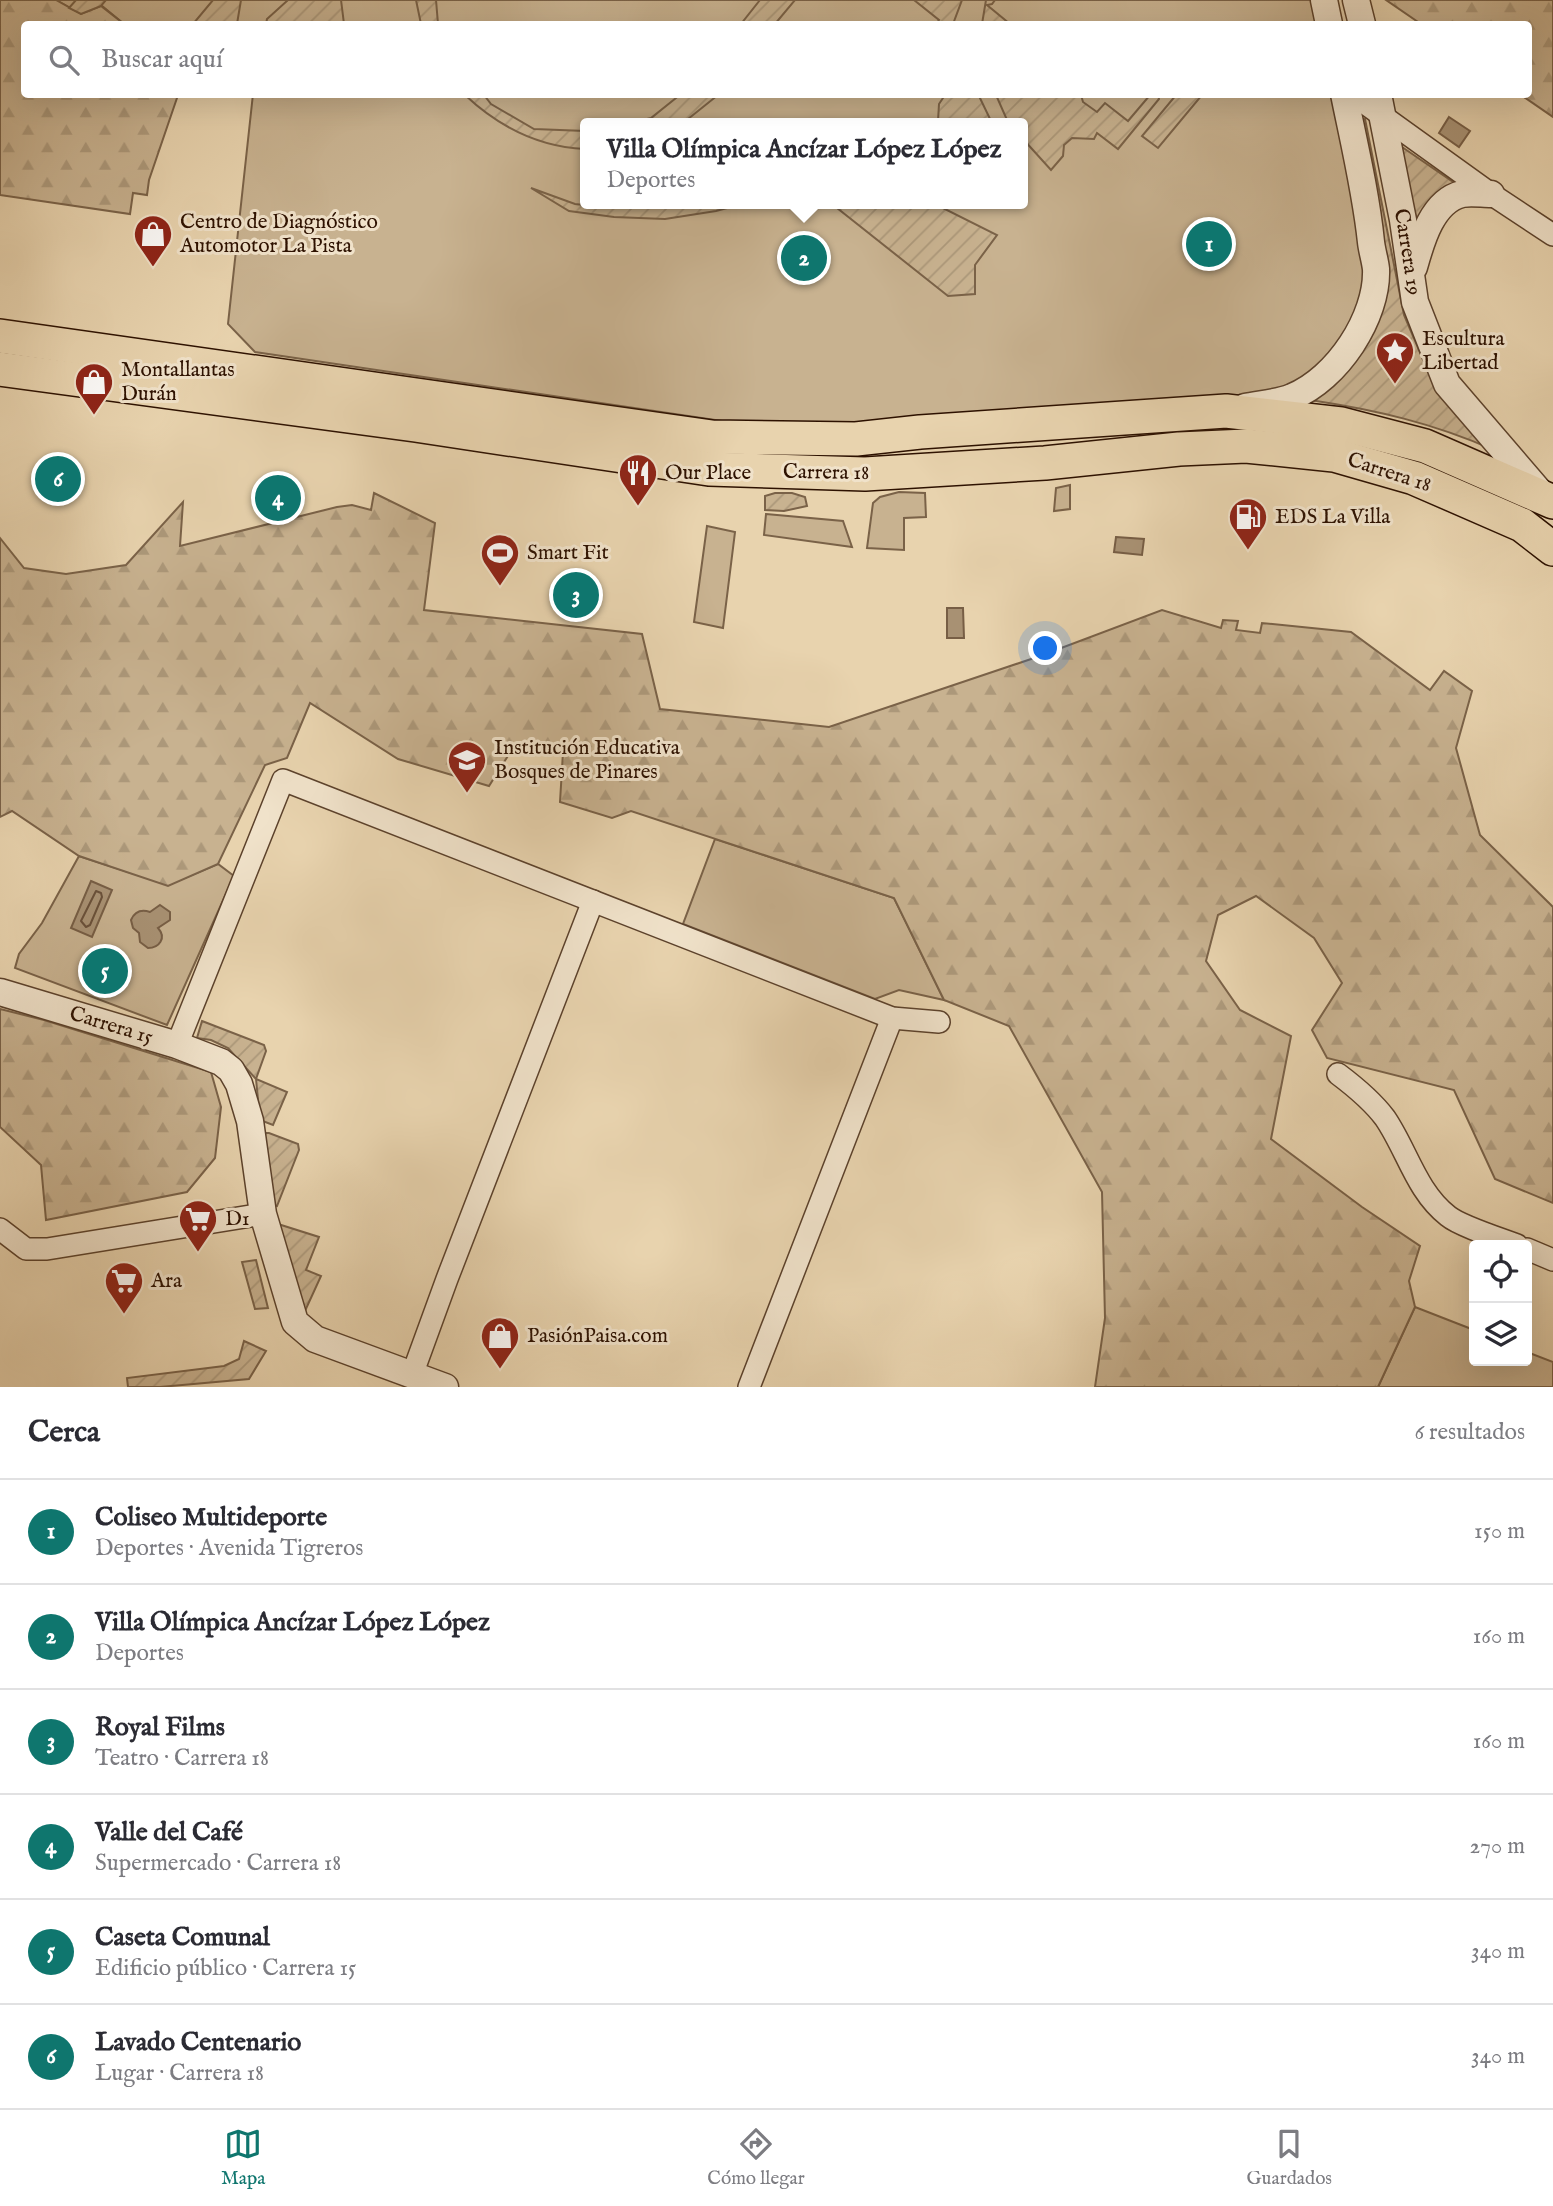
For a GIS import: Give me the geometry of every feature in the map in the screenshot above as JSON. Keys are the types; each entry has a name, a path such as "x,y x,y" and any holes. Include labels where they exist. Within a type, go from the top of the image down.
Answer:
{"main road":[{"name":"Carrera 18","path":"0,336 712,437 856,439 920,432 1226,411 1341,424 1425,446 1548,499"},
{"name":"Carrera 18","path":"0,369 415,425 709,469 865,474 1045,463 1178,449 1246,446 1334,455 1414,478 1522,525 1553,549"}],"street":[{"path":"1324,0 1328,21"},
{"path":"1356,0 1361,21"},
{"path":"1226,411 1292,397 1327,374 1347,353 1372,299 1376,270 1345,98"},
{"path":"1362,98 1380,105 1491,194 1553,235"},
{"name":"Carrera 19","path":"1380,105 1415,302 1447,384 1548,499"},
{"path":"1412,276 1422,239 1444,205 1461,194 1491,194"},
{"path":"177,1045 283,780 892,1018 939,1022"},
{"path":"412,1375 593,901"},
{"name":"Carrera 15","path":"0,992 177,1045 221,1062 231,1070 239,1084 250,1121 263,1214"},
{"path":"749,1387 892,1018"},
{"path":"1338,1074 1384,1116 1426,1193 1449,1218 1504,1240"},
{"path":"0,1229 26,1249 47,1249 263,1214 295,1322 315,1339 445,1387"},
{"path":"1532,1251 1553,1260"}],"green space":[{"path":"0,0 56,0 81,14 101,6 120,21 21,21 21,98 177,98 149,180 147,195 133,193 130,214 0,195"},
{"path":"56,0 1324,0 1328,21 120,21 102,6 81,14"},
{"path":"76,0 106,0 101,6 81,14 69,8"},
{"path":"213,0 241,0 238,21 196,21"},
{"path":"288,0 341,0 344,21 267,21"},
{"path":"416,0 436,0 438,21 420,21"},
{"path":"760,0 795,0 778,21 743,21"},
{"path":"914,0 962,0 954,21 939,20"},
{"path":"986,0 995,0 987,5 1006,21 982,21"},
{"path":"1386,0 1553,0 1553,117 1525,98 1532,98 1532,21 1417,21"},
{"path":"253,98 1345,98 1369,220 1359,332 1292,397 1060,413 800,425 722,421 255,352 228,324"},
{"path":"469,98 486,98 491,104 534,129 580,131 580,148 551,144 520,133"},
{"path":"676,98 714,98 689,118 651,118"},
{"path":"943,98 980,98 990,118 938,118 939,104"},
{"path":"997,98 1082,98 1083,102 1097,112 1105,103 1128,121 1147,98 1159,99 1118,149 1097,133 1094,139 1072,138 1064,145 1063,156 1051,170 1028,145 1028,118 1006,118"},
{"path":"1174,98 1200,98 1158,148 1142,136"},
{"path":"1365,119 1404,315 1427,369 1494,450 1449,432 1404,419 1310,400 1387,277 1384,242 1358,121"},
{"path":"1402,147 1456,184 1418,225 1399,150"},
{"path":"531,188 580,205 580,209 723,209 665,219 614,217 569,211"},
{"path":"838,209 945,209 997,235 975,265 975,294 948,296"},
{"path":"1070,485 1070,509 1054,511 1056,488"},
{"path":"899,492 925,493 926,517 904,518 904,550 867,548 873,503 880,497"},
{"path":"374,493 435,523 424,610 642,634 660,709 829,727 1040,656 1162,610 1221,628 1223,620 1238,621 1236,630 1260,633 1262,623 1351,632 1430,690 1444,671 1472,691 1456,748 1480,835 1553,907 1553,1203 1495,1179 1454,1090 1327,1058 1312,1030 1342,983 1314,938 1256,896 1218,915 1206,961 1240,1010 1291,1036 1271,1139 1362,1207 1420,1246 1409,1281 1415,1307 1378,1387 1095,1387 1105,1318 1102,1192 1009,1026 944,1000 894,898 631,811 612,818 560,802 563,752 516,743 489,786 398,759 310,703 287,758 265,765 218,864 168,886 79,856 12,811 0,817 0,538 24,568 66,574 126,565 183,502 180,546 337,507 352,505 371,510"},
{"path":"792,493 805,497 807,506 784,511 765,510 765,496"},
{"path":"766,514 843,521 852,547 764,535"},
{"path":"707,526 735,532 723,628 694,622"},
{"path":"715,839 894,898 944,1000 899,990 875,999 683,924"},
{"path":"79,856 168,885 218,864 234,876 167,1025 15,968 19,954 42,923"},
{"path":"0,1009 211,1072 221,1107 215,1158 187,1192 46,1220 41,1165 0,1127"},
{"path":"202,1021 264,1045 266,1051 256,1079 228,1048 211,1040 197,1038"},
{"path":"256,1079 287,1092 273,1125 260,1120"},
{"path":"262,1133 298,1144 299,1150 277,1206 271,1204"},
{"path":"278,1224 319,1237 306,1270 321,1276 305,1311"},
{"path":"256,1260 268,1308 255,1309 242,1262"},
{"path":"1415,1307 1469,1328 1469,1366 1532,1366 1532,1354 1553,1362 1553,1387 1378,1387"},
{"path":"244,1341 266,1351 249,1379 160,1387 128,1387 127,1378 224,1366 239,1359"}],"water":[{"path":"1449,117 1470,131 1459,147 1439,133"},
{"path":"1116,537 1144,539 1142,555 1114,552"},
{"path":"947,608 963,608 964,638 947,638"},
{"path":"91,881 112,890 92,937 71,928"},
{"path":"160,905 170,912 170,920 158,928 162,935 160,942 148,948 140,942 139,933 133,928 131,920 139,912 150,912"}],"place":[{"name":"Coliseo Multideporte","path":"1209,244"},
{"name":"Villa Olímpica Ancízar López López","path":"804,258"},
{"name":"Centro de Diagnóstico Automotor La Pista","path":"153,268"},
{"name":"Escultura Libertad","path":"1395,385"},
{"name":"Montallantas Durán","path":"94,416"},
{"name":"Lavado Centenario","path":"58,479"},
{"name":"Valle del Café","path":"278,498"},
{"name":"Our Place","path":"638,507"},
{"name":"EDS La Villa","path":"1248,551"},
{"name":"Smart Fit","path":"500,587"},
{"name":"Royal Films","path":"576,595"},
{"name":"Institución Educativa Bosques de Pinares","path":"467,794"},
{"name":"Caseta Comunal","path":"105,971"},
{"name":"D1","path":"198,1253"},
{"name":"Ara","path":"124,1315"},
{"name":"PasiónPaisa.com","path":"500,1370"}]}
